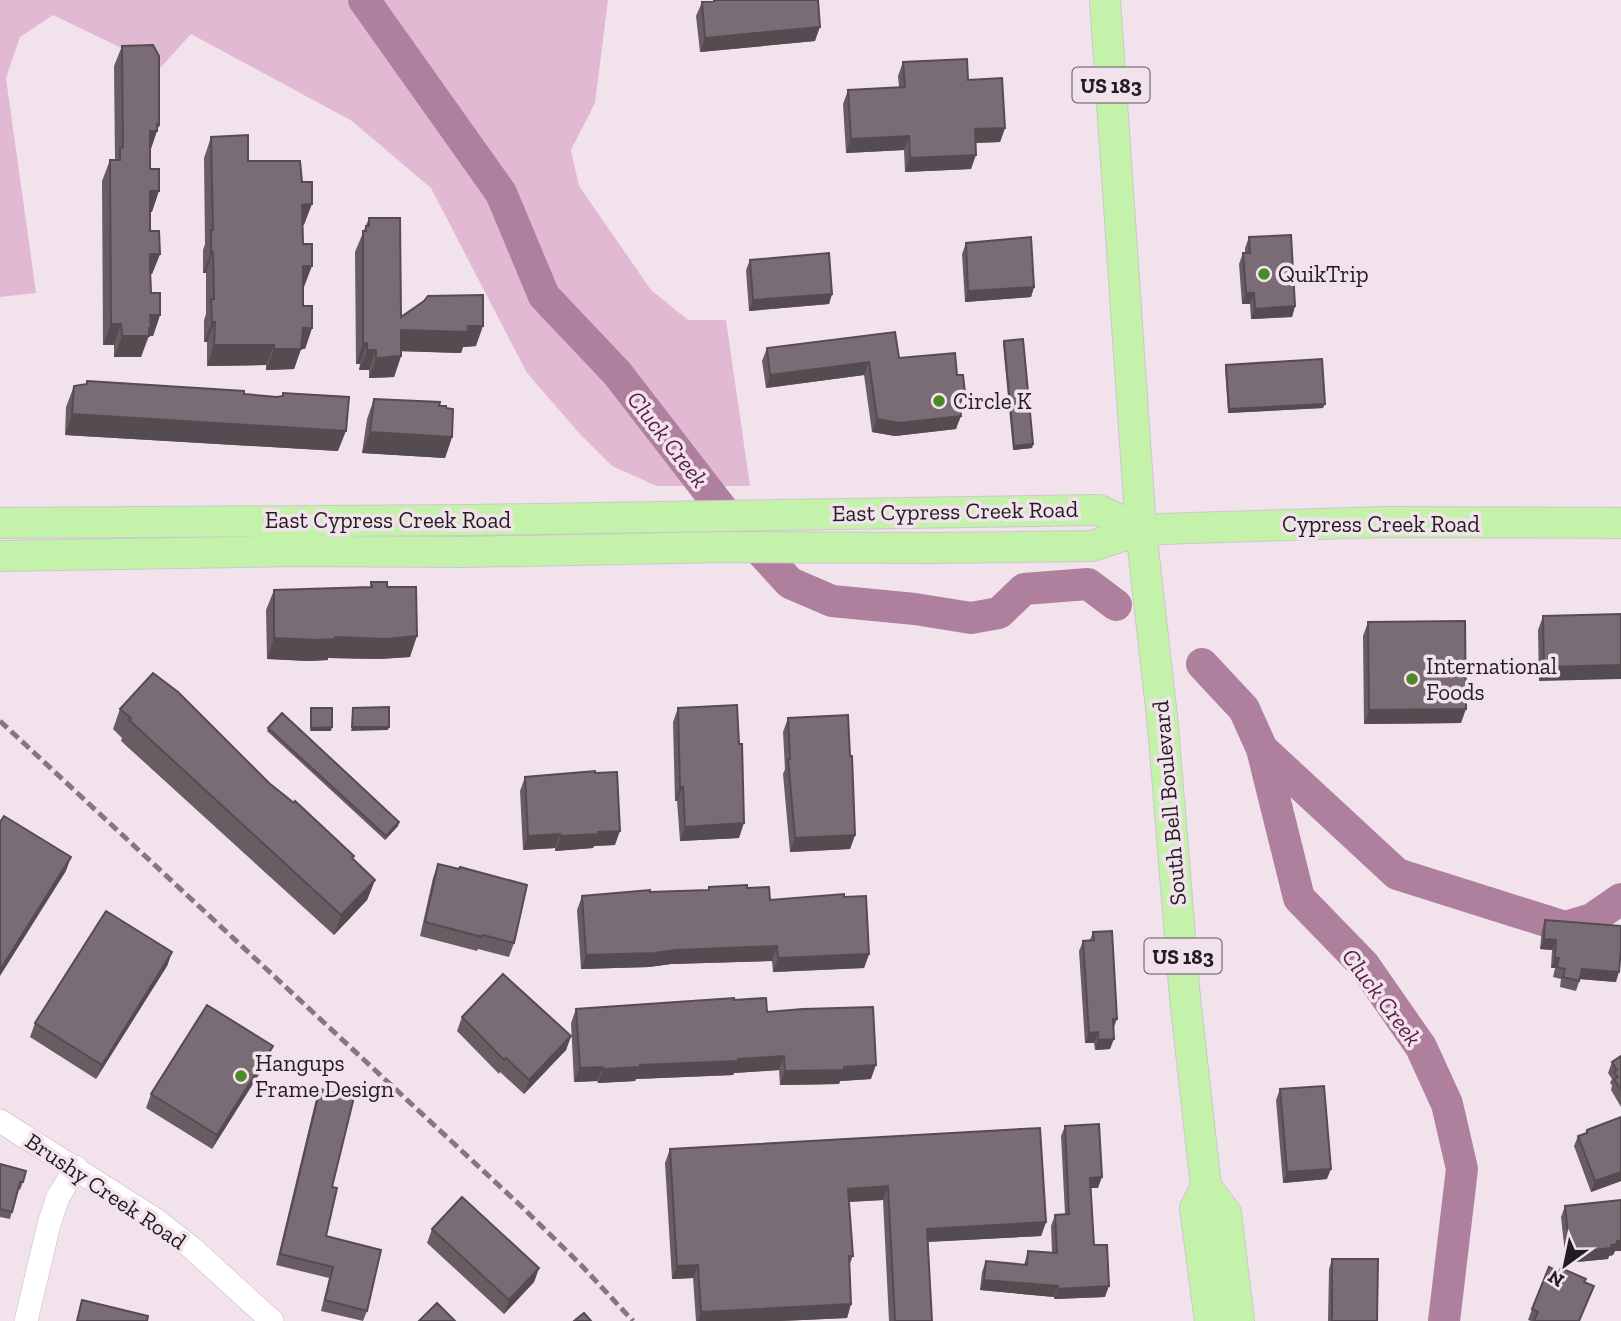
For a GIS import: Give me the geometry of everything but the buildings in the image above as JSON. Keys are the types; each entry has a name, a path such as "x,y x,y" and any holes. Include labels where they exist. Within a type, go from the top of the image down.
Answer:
{"main road":[{"name":"US 183","path":"1106,4 1141,530"},
{"name":"East Cypress Creek Road","path":"0,523 470,520 1099,510 1141,530"},
{"path":"463,552 470,520"},
{"name":"Cypress Creek Road","path":"1141,530 1360,523 1621,523"},
{"name":"East Cypress Creek Road","path":"0,556 824,546 1092,546 1141,530"},
{"name":"South Bell Boulevard","path":"1141,530 1163,726 1185,998 1206,1186 1226,1213 1239,1321"},
{"name":"US 183","path":"1206,1186 1195,1208 1210,1321"}],"street":[{"name":"Brushy Creek Road","path":"0,1121 156,1220 193,1249 272,1321"},
{"path":"26,1321 49,1224 58,1197 75,1167"}],"shaded area":[{"path":"0,0 608,0 595,103 571,150 579,186 651,290 688,320 726,320 750,486 657,486 612,466 527,373 431,188 352,121 191,34 161,67 53,15 20,37 6,78 36,293 0,297"}],"waterway":[{"name":"Cluck Creek","path":"364,0 501,193 544,296 617,373 722,509 790,583 832,601 915,609 971,618 999,613 1024,589 1088,584 1116,605"},
{"name":"Cluck Creek","path":"1202,664 1244,709 1262,749 1299,898 1364,965 1421,1047 1447,1104 1462,1169 1444,1321"},
{"path":"1262,749 1397,874 1565,927 1592,919 1621,899"}],"railway":[{"path":"0,721 521,1206 633,1321"}],"place":[{"name":"QuikTrip","path":"1264,274"},
{"name":"Circle K","path":"939,401"},
{"name":"International Foods","path":"1412,679"},
{"name":"Hangups Frame Design","path":"241,1076"}]}
